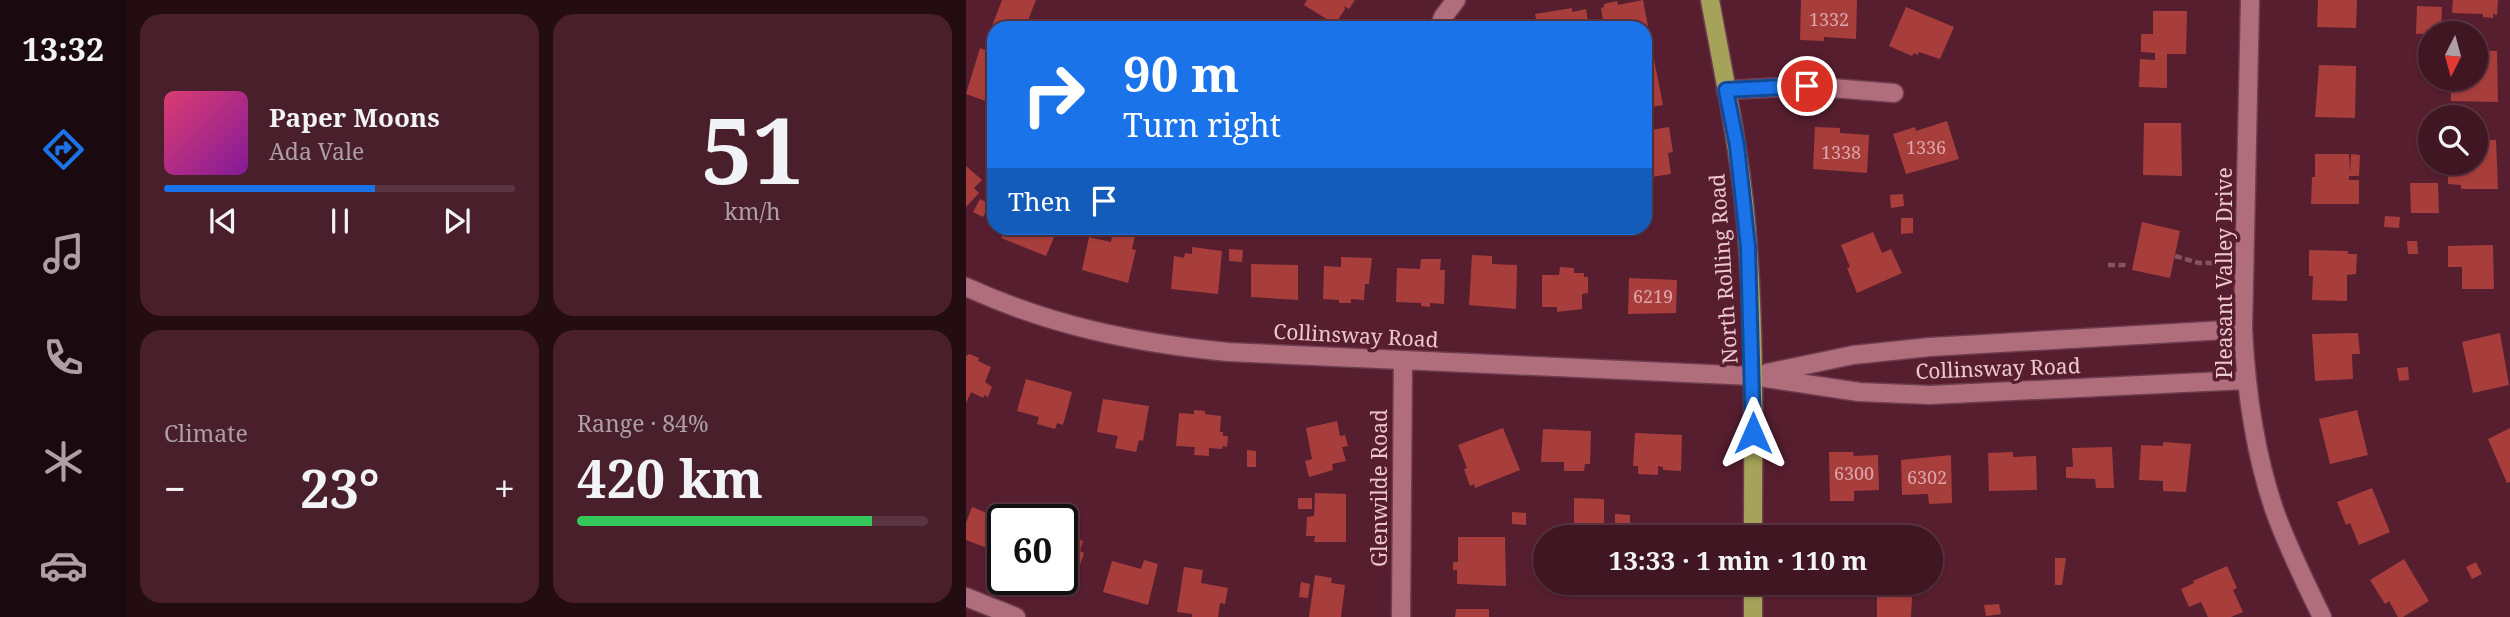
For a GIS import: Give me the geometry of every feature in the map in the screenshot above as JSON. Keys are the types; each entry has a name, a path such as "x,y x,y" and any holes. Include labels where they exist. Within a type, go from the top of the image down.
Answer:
{"main road":[{"name":"North Rolling Road","path":"1710,0 1737,146 1748,247 1753,376 1753,525"},
{"path":"1753,595 1753,617"}],"street":[{"path":"1442,21 1456,0"},
{"name":"Pleasant Valley Drive","path":"2250,0 2242,329 2245,380 2255,439 2274,509 2322,617"},
{"path":"1726,90 1807,86 1894,93"},
{"name":"Collinsway Road","path":"966,287 1053,320 1105,335 1228,352 1753,376 1859,392 1930,395 2245,380"},
{"name":"Collinsway Road","path":"1753,376 1853,355 2242,329"},
{"name":"Glenwilde Road","path":"1401,617 1403,360"},
{"path":"966,597 1016,617"}],"path":[{"path":"2175,256 2199,263 2217,264"},
{"path":"2108,265 2128,265"}],"building":[{"path":"1002,0 1036,0 1028,20 1031,21 994,21"},
{"path":"1307,0 1355,0 1349,9 1344,6 1345,9 1337,21 1330,21 1304,5"},
{"path":"1643,0 1647,21 1603,21 1601,8 1604,4 1617,1 1618,5"},
{"path":"1801,0 1857,0 1856,39 1824,37 1824,41 1800,40"},
{"path":"2318,0 2357,0 2356,28 2317,27"},
{"path":"2453,0 2498,0 2497,15 2493,14 2493,18 2483,17 2483,14 2452,13"},
{"path":"2417,6 2442,7 2441,21 2418,21 2416,34"},
{"path":"1906,7 1954,27 1940,59 1919,52 1918,55 1914,53 1912,56 1889,46"},
{"path":"1572,8 1572,12 1586,9 1588,21 1536,21 1535,14"},
{"path":"2153,11 2187,11 2186,54 2167,54 2167,88 2139,87 2140,59 2155,60 2155,53 2141,52 2141,34 2153,34"},
{"path":"980,48 987,50 987,102 966,94"},
{"path":"2488,51 2497,51 2498,102 2451,101 2451,91 2488,91"},
{"path":"1652,59 1663,105 1652,107"},
{"path":"2319,65 2356,66 2355,118 2315,117"},
{"path":"1947,121 1959,159 1906,174 1893,134 1915,127 1916,131"},
{"path":"2144,123 2181,123 2182,176 2143,175"},
{"path":"1669,127 1673,152 1668,153 1671,174 1652,177 1652,130"},
{"path":"1815,127 1840,128 1840,133 1869,135 1867,173 1813,169"},
{"path":"2488,140 2496,140 2498,189 2461,189 2461,185 2448,184 2448,175 2488,175"},
{"path":"2315,154 2349,154 2350,172 2351,154 2360,155 2359,176 2349,176 2349,180 2359,180 2359,204 2311,204"},
{"path":"966,166 982,180 974,188 979,193 966,207"},
{"path":"2410,183 2438,183 2439,213 2411,213"},
{"path":"1903,194 1904,206 1891,208 1890,195"},
{"path":"980,199 987,202 983,217 973,212"},
{"path":"2385,216 2400,217 2399,228 2384,227"},
{"path":"1901,218 1913,218 1913,233 1901,234"},
{"path":"2142,222 2180,231 2170,278 2132,270"},
{"path":"1873,232 1882,253 1891,249 1902,273 1857,293 1841,245"},
{"path":"1002,235 1055,235 1046,256 1001,238"},
{"path":"1112,235 1135,236 1132,249 1136,250 1128,283 1082,270 1089,237 1111,242"},
{"path":"2407,241 2417,241 2418,254 2408,254"},
{"path":"2493,245 2494,289 2462,289 2462,267 2448,267 2448,246"},
{"path":"1192,247 1222,251 1218,294 1171,289 1174,256 1184,258 1185,253 1192,254"},
{"path":"1229,249 1243,250 1242,262 1229,261"},
{"path":"2309,250 2348,251 2348,254 2357,254 2356,274 2347,275 2347,301 2312,300 2313,276 2309,276"},
{"path":"1472,255 1492,256 1492,264 1517,265 1516,309 1469,305"},
{"path":"1341,257 1372,258 1364,300 1351,299 1351,303 1339,303 1339,300 1323,299 1324,266 1341,267"},
{"path":"1421,259 1441,259 1440,270 1445,270 1444,304 1430,303 1430,307 1421,306 1421,303 1396,302 1397,268 1420,269"},
{"path":"1251,264 1298,265 1298,300 1251,297"},
{"path":"1560,267 1574,268 1574,273 1584,273 1584,277 1588,277 1588,293 1582,294 1582,309 1557,312 1557,307 1542,307 1542,275 1559,275"},
{"path":"1629,278 1677,280 1676,313 1628,314"},
{"path":"2358,333 2360,354 2352,354 2353,379 2315,381 2312,334"},
{"path":"2500,333 2509,385 2473,393 2462,342"},
{"path":"969,354 991,367 985,382 992,387 988,397 984,395 983,398 971,392 966,403 966,356"},
{"path":"2408,367 2409,380 2399,381 2397,368"},
{"path":"1026,379 1072,392 1063,425 1057,423 1055,429 1037,424 1039,417 1017,411"},
{"path":"1103,399 1149,406 1143,441 1139,440 1136,452 1115,448 1118,436 1097,432"},
{"path":"1194,410 1221,416 1220,432 1223,432 1223,436 1228,436 1227,447 1209,448 1209,456 1194,455 1195,447 1176,446 1179,413 1194,414"},
{"path":"2357,410 2368,455 2330,464 2319,419"},
{"path":"1337,421 1340,436 1345,435 1348,446 1342,447 1346,461 1332,464 1333,470 1309,477 1305,461 1312,459 1306,428"},
{"path":"1503,428 1520,470 1475,488 1474,484 1470,486 1464,469 1467,468 1458,445"},
{"path":"2510,428 2510,482 2507,483 2488,439"},
{"path":"1543,429 1591,431 1590,464 1585,464 1584,471 1564,471 1564,462 1541,462"},
{"path":"1635,433 1682,435 1681,471 1663,470 1663,467 1658,466 1658,475 1638,474 1638,466 1633,466"},
{"path":"2163,442 2191,444 2186,492 2163,491 2163,481 2139,480 2141,445 2163,446"},
{"path":"2112,447 2114,488 2096,488 2095,479 2066,478 2066,467 2073,467 2072,448"},
{"path":"1247,450 1256,451 1256,467 1247,467"},
{"path":"1829,452 1853,452 1854,456 1878,455 1879,490 1854,491 1854,501 1830,501"},
{"path":"2013,452 2013,457 2036,456 2037,490 1989,491 1988,453"},
{"path":"1951,455 1952,503 1929,504 1928,494 1902,495 1901,460"},
{"path":"2372,488 2390,532 2359,545 2350,523 2346,525 2337,502"},
{"path":"1315,493 1346,494 1346,542 1314,542 1315,536 1306,536 1307,517 1314,516"},
{"path":"1298,498 1312,498 1312,509 1298,509"},
{"path":"1574,498 1604,499 1604,525 1574,525"},
{"path":"972,507 987,513 987,548 966,540 966,523"},
{"path":"1512,512 1526,513 1526,525 1512,524"},
{"path":"1615,514 1630,515 1630,525 1615,525"},
{"path":"1458,537 1505,537 1506,586 1457,584 1457,570 1453,570 1453,562 1458,562"},
{"path":"1078,539 1083,541 1080,551 1084,553 1079,568"},
{"path":"2055,558 2066,558 2062,585 2055,585"},
{"path":"2404,559 2429,601 2403,617 2398,617 2389,601 2385,604 2370,580"},
{"path":"1144,560 1158,564 1148,605 1103,592 1112,561 1141,569"},
{"path":"2476,562 2482,574 2472,579 2466,567"},
{"path":"2227,566 2237,588 2233,590 2243,612 2231,617 2208,617 2201,602 2189,607 2181,589"},
{"path":"1184,567 1203,570 1201,583 1228,588 1225,604 1220,603 1218,617 1192,617 1192,614 1177,612"},
{"path":"1315,575 1332,578 1331,583 1345,585 1341,617 1309,617"},
{"path":"1301,582 1310,584 1308,598 1299,597"},
{"path":"1877,597 1912,597 1911,617 1877,617"},
{"path":"1999,604 2001,614 1986,616 1984,605"},
{"path":"1456,609 1489,609 1489,617 1455,617"}],"route":[{"path":"1753,433 1748,247 1737,146 1726,90 1807,86"}]}
